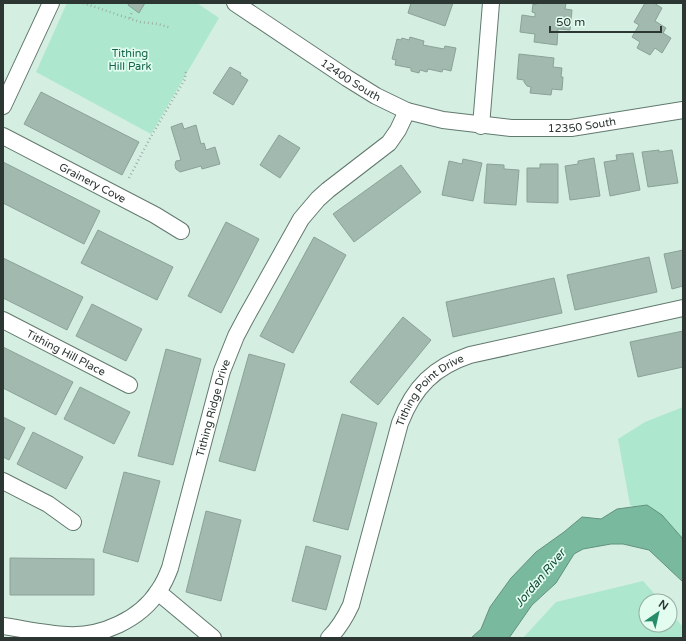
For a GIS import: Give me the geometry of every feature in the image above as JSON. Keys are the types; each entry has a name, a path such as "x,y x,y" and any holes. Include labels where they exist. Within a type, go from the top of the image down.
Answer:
{"street":[{"path":"3,106 51,3"},
{"name":"12400 South","path":"235,3 376,96 406,111 443,120 481,126"},
{"path":"481,126 491,3"},
{"name":"12350 South","path":"481,126 541,129 571,128 683,110"},
{"name":"Tithing Ridge Drive","path":"3,626 66,635 83,635 114,627 131,618 145,607 158,592 170,568 222,371 244,319 305,214 328,190 389,143 398,130 406,111"},
{"name":"Grainery Cove","path":"3,136 155,215 180,231"},
{"name":"Tithing Point Drive","path":"329,638 342,622 351,605 402,417 410,400 426,380 447,364 470,355 683,308"},
{"name":"Tithing Hill Place","path":"3,320 129,385"},
{"path":"3,481 48,504 73,522"},
{"path":"158,592 213,638"}],"path":[{"path":"83,3 140,22 158,24 171,28"},
{"path":"130,18 132,11"},
{"path":"129,178 149,140 185,79 186,70"}],"green space":[{"name":"Tithing Hill Park","path":"67,3 197,3 219,18 151,134 36,72"},
{"path":"683,407 683,543 661,520 630,505 618,439 645,422"},
{"path":"643,581 654,593 638,593 638,633 678,633 678,621 683,627 683,638 523,638 556,602"}],"water":[{"name":"Jordan River","path":"647,505 662,515 683,539 683,582 649,550 623,544 611,544 583,549 574,554 556,583 532,605 509,638 471,638 481,629 490,607 511,578 536,552 582,517 601,519 617,509"}],"building":[{"path":"129,3 145,3 139,13 128,5"},
{"path":"411,3 453,3 445,26 408,13"},
{"path":"536,3 566,3 565,9 572,10 570,30 558,29 557,45 534,42 535,34 520,32 522,15 535,17 535,13 532,12 533,4 536,5"},
{"path":"645,3 654,3 662,8 655,21 666,28 663,33 671,38 662,53 655,48 650,55 637,48 640,42 632,37 639,25 634,22"},
{"path":"410,37 424,41 423,45 444,49 445,46 456,48 451,71 443,69 442,72 428,69 427,72 420,70 419,73 411,71 411,68 395,65 396,60 392,59 397,39 401,40 402,38 409,40"},
{"path":"519,54 554,58 553,67 562,68 562,90 552,89 551,95 530,93 531,87 527,86 524,80 517,79"},
{"path":"230,67 241,73 240,75 248,80 233,105 213,93"},
{"path":"41,92 139,142 122,175 24,124"},
{"path":"182,123 184,129 196,125 201,144 204,143 206,150 215,147 220,164 202,169 201,166 180,172 176,169 176,161 181,160 171,127"},
{"path":"279,135 300,148 280,178 260,165"},
{"path":"659,150 659,152 672,150 678,183 648,187 642,152"},
{"path":"633,153 640,190 610,196 604,162 617,160 616,155"},
{"path":"594,158 600,196 570,200 565,166 578,164 578,161"},
{"path":"463,159 482,163 473,201 442,195 449,161 462,164"},
{"path":"3,162 100,211 84,244 3,203"},
{"path":"487,164 504,165 504,169 519,170 516,205 484,203"},
{"path":"540,164 558,164 558,203 527,202 527,168 540,168"},
{"path":"401,165 421,192 354,242 333,214"},
{"path":"226,222 259,239 221,313 188,296"},
{"path":"98,230 173,267 157,300 81,263"},
{"path":"314,237 346,255 293,353 260,336"},
{"path":"683,250 683,286 672,289 664,254"},
{"path":"649,257 657,292 575,310 567,275"},
{"path":"3,258 83,297 67,330 3,298"},
{"path":"554,278 562,313 453,337 446,302"},
{"path":"92,304 142,329 126,361 76,336"},
{"path":"403,317 431,340 378,405 350,382"},
{"path":"683,331 683,367 638,377 630,342"},
{"path":"3,347 73,382 56,415 3,388"},
{"path":"166,349 201,359 173,465 138,456"},
{"path":"249,354 285,364 255,471 219,461"},
{"path":"80,387 130,412 114,444 64,419"},
{"path":"342,414 377,423 348,530 313,521"},
{"path":"3,417 25,428 9,460 3,457"},
{"path":"33,432 83,457 66,489 17,464"},
{"path":"124,472 160,481 138,562 103,552"},
{"path":"206,511 241,520 221,601 186,592"},
{"path":"306,546 341,556 326,610 292,601"},
{"path":"10,558 94,559 94,595 10,595"}]}
